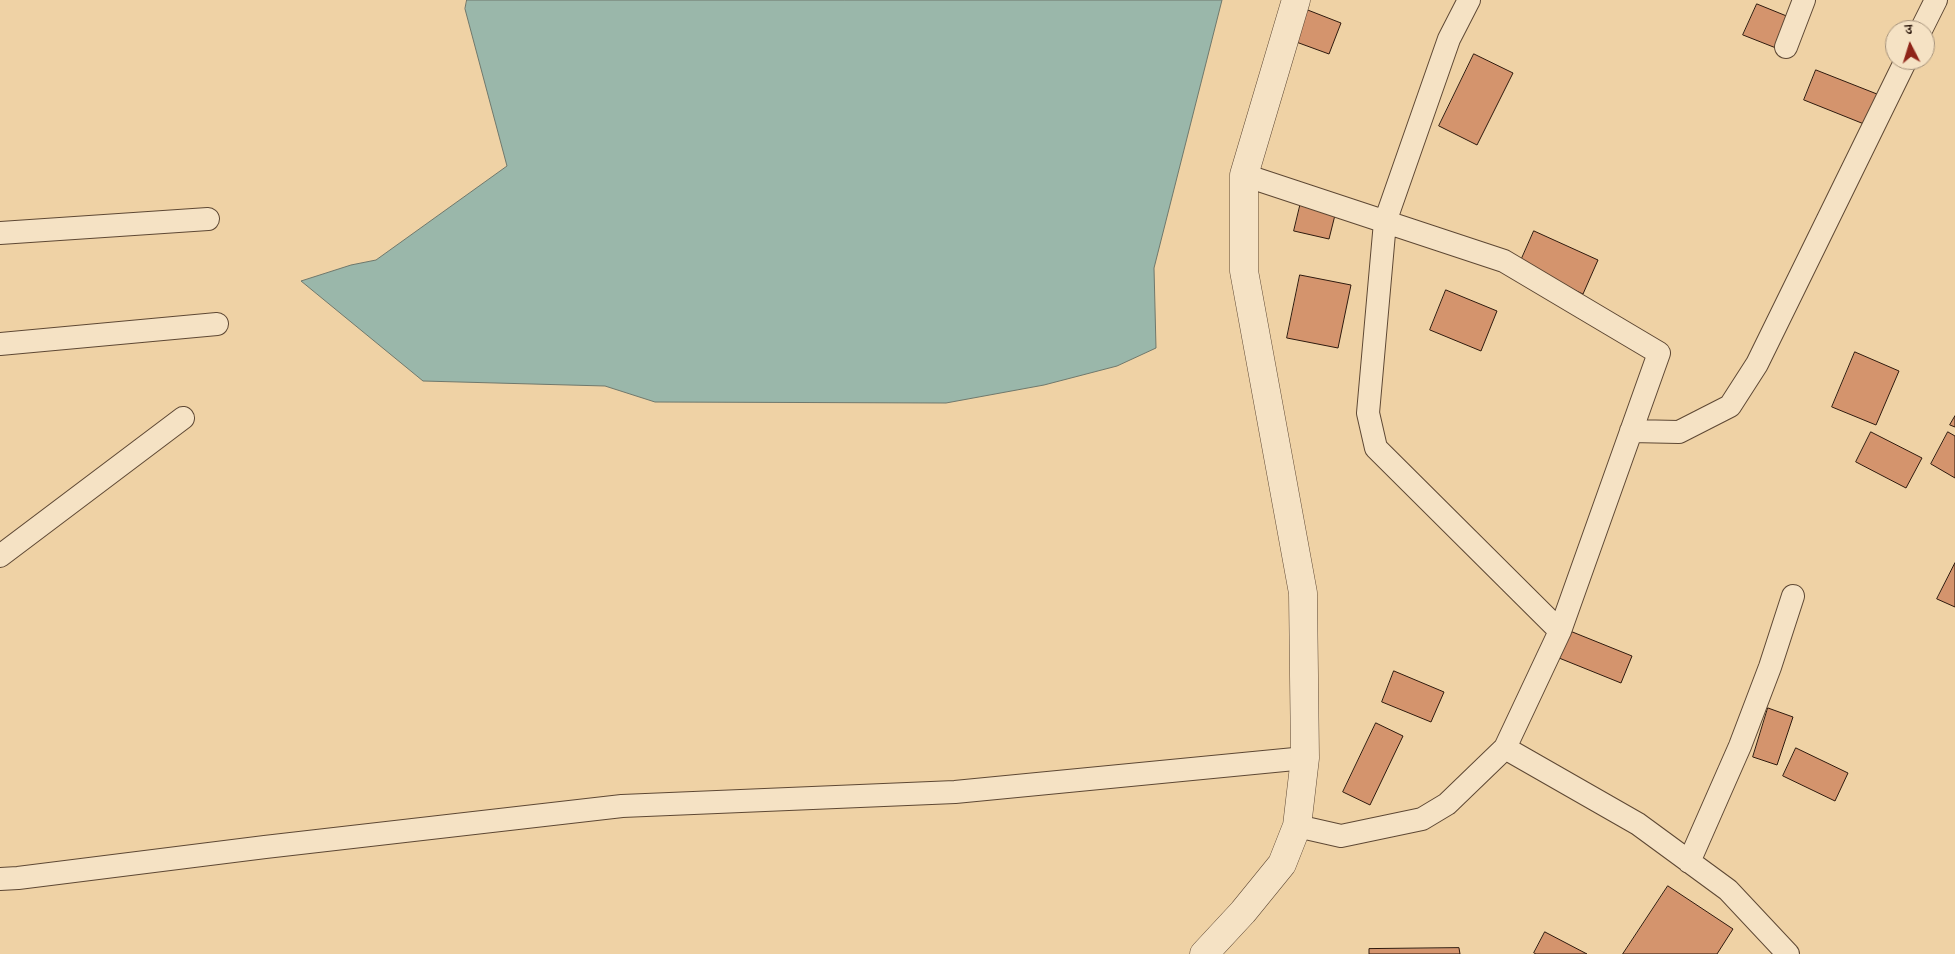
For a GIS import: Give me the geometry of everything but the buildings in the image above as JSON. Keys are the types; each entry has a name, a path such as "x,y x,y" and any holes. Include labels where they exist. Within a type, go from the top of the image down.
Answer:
{"street":[{"path":"1204,954 1243,912 1282,864 1297,826 1305,758 1303,593 1244,271 1244,175 1296,0"},
{"path":"1469,0 1449,39 1385,222 1368,413 1376,448 1560,631"},
{"path":"1786,47 1804,0"},
{"path":"1926,20 1936,0"},
{"path":"1944,0 1955,4"},
{"path":"1631,431 1680,432 1730,406 1758,364 1901,70"},
{"path":"1244,175 1504,261 1659,353 1560,631 1505,748 1447,804 1422,818 1341,836 1297,826"},
{"path":"0,234 208,219"},
{"path":"0,344 217,324"},
{"path":"0,556 183,418"},
{"path":"1689,862 1740,746 1770,667 1793,596"},
{"path":"1505,748 1638,824 1728,890 1788,954"},
{"path":"0,879 622,806 955,792 1305,758"}],"shaded area":[{"path":"467,0 1222,0 1154,268 1156,348 1117,366 1044,385 946,403 655,402 605,386 423,381 301,281 351,265 376,260 507,166 465,9"}]}
